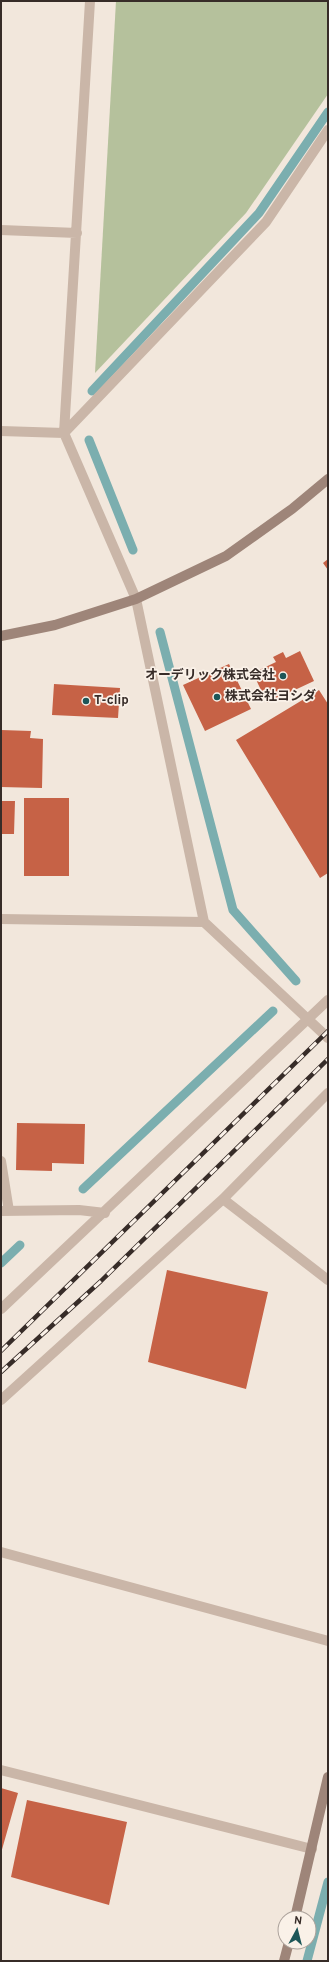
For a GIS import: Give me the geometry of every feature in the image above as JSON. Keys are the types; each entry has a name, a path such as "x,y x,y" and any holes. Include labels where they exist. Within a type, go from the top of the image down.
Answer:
{"street":[{"path":"90,1 64,433 136,599 204,922 328,1038"},
{"path":"1,431 64,433 266,222 328,130"},
{"path":"1,230 77,233"},
{"path":"1,636 55,625 136,599 226,556 292,509 328,479"},
{"path":"1,919 204,922"},
{"path":"1,1309 105,1213 309,1020 328,1000"},
{"path":"1,1400 223,1199 328,1093"},
{"path":"1,1161 5,1211 79,1210 105,1213"},
{"path":"223,1199 328,1280"},
{"path":"1,1552 328,1641"},
{"path":"1,1770 312,1849"},
{"path":"296,1910 312,1849 328,1777"},
{"path":"284,1961 286,1950"}],"green space":[{"path":"116,1 328,1 328,94 246,213 95,373"}],"building":[{"path":"328,559 328,570 323,563"},
{"path":"300,651 314,681 267,703 253,673 276,662 273,657 283,652 286,658"},
{"path":"229,664 251,709 205,731 183,685"},
{"path":"54,684 120,688 118,718 52,715"},
{"path":"319,690 328,704 328,873 320,878 236,740"},
{"path":"1,730 31,731 30,738 43,739 42,788 1,787"},
{"path":"24,798 69,798 69,876 24,876"},
{"path":"1,801 15,801 14,834 1,834"},
{"path":"17,1123 85,1124 84,1164 52,1163 52,1171 16,1170"},
{"path":"167,1270 268,1292 246,1389 148,1362"},
{"path":"1,1788 18,1793 1,1853"},
{"path":"27,1800 127,1822 109,1905 11,1877"}],"waterway":[{"path":"92,391 259,213 328,112"},
{"path":"89,440 133,550"},
{"path":"160,632 233,910 296,981"},
{"path":"83,1189 273,1011"},
{"path":"1,1263 20,1245"},
{"path":"307,1961 328,1882"}],"railway":[{"path":"1,1351 328,1031"},
{"path":"1,1372 101,1281 328,1059"}],"place":[{"name":"オーデリック株式会社","path":"283,676"},
{"name":"株式会社ヨシダ","path":"217,697"},
{"name":"T-clip","path":"86,701"}]}
